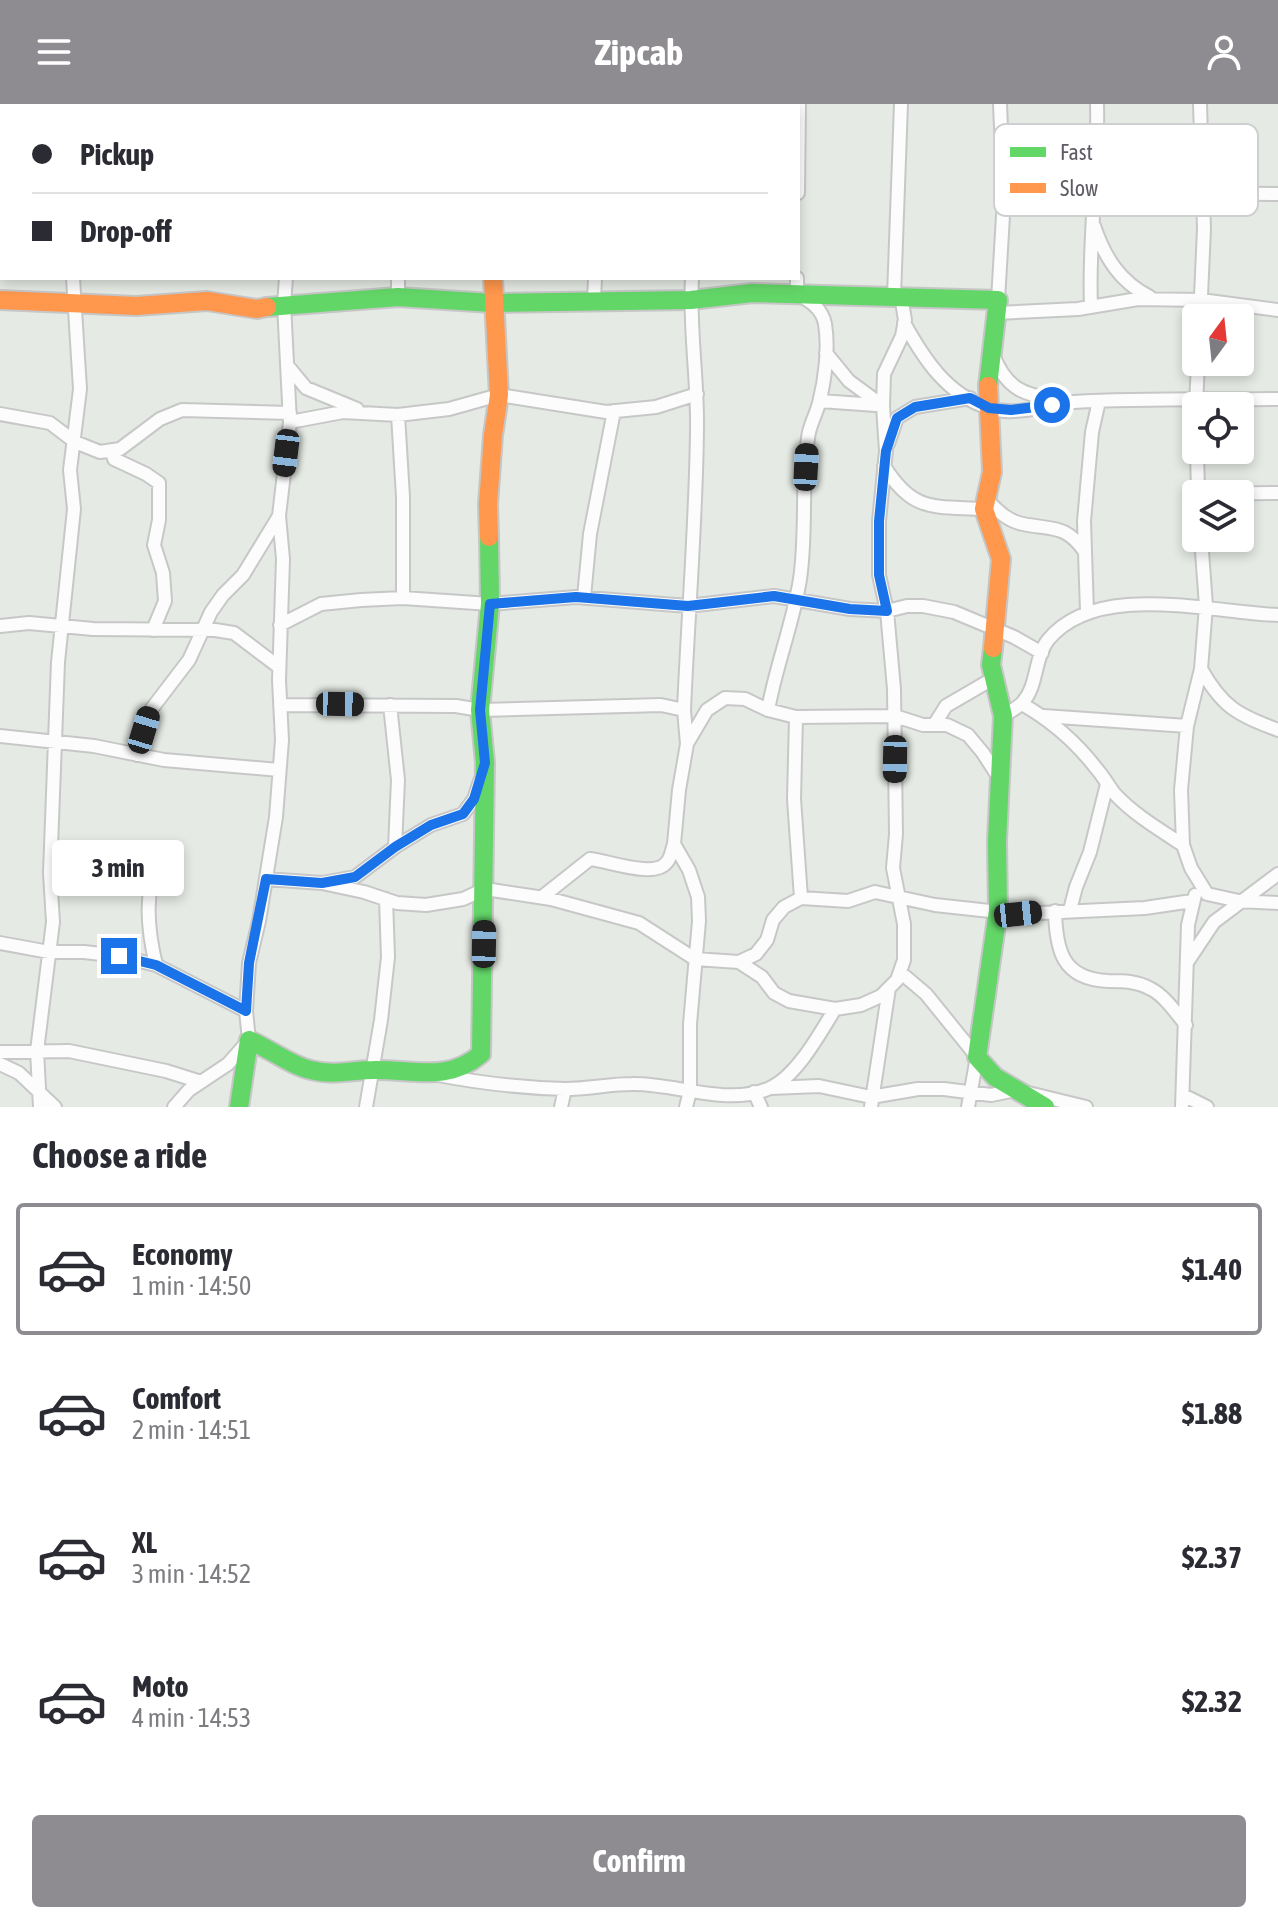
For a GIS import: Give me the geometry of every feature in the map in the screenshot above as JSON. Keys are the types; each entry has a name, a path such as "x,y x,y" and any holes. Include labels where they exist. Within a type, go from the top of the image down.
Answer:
{"street":[{"path":"901,104 898,296 904,323 936,374 989,408 1011,410 1099,401 1182,403"},
{"path":"1000,104 1001,124"},
{"path":"1200,104 1201,124"},
{"path":"1258,194 1278,194"},
{"path":"968,1107 998,911 1003,716 991,665 1001,559 985,504 992,472 989,408 991,351 1003,216"},
{"path":"1091,306 1092,216"},
{"path":"1201,304 1204,216"},
{"path":"1092,220 1112,266 1132,288 1153,299"},
{"path":"40,1107 37,1051 53,922 50,873 54,743 61,628 74,509 70,470 80,389 73,280"},
{"path":"239,1107 249,1040 246,1011 249,963 276,817 279,770 283,559 279,516 290,417 284,304 286,280"},
{"path":"435,1074 467,1066 481,1054 485,763 480,710 490,604 488,505 499,395 493,280"},
{"path":"594,300 595,280"},
{"path":"542,897 590,859 635,869 659,869 668,862 674,844 687,744 684,710 688,606 697,490 692,280"},
{"path":"768,710 774,676 787,642 796,601 806,527 808,436 820,401 826,353 825,322 815,304 797,286"},
{"path":"0,300 136,306 207,301 257,309 398,287 492,303 691,300 797,286 997,306 1091,306 1153,299 1201,300 1278,310"},
{"path":"886,451 884,374 902,336 904,323"},
{"path":"991,351 1002,377 1018,390 1041,398 1072,402"},
{"path":"826,353 849,381 883,406"},
{"path":"287,365 306,388 338,403 372,413"},
{"path":"0,414 50,423 75,442 100,452 120,449 160,419 182,410 290,417 343,412 398,415 449,409 499,395 606,412 656,407 697,394"},
{"path":"739,962 762,977 774,993 789,1001 835,1009 861,1005 881,996 897,980 904,960 904,924 893,868 896,834 895,716 887,611 879,575 879,521 884,466 897,418 915,407 970,398"},
{"path":"1254,400 1278,399"},
{"path":"820,401 883,406"},
{"path":"1087,612 1084,521 1092,432 1099,401"},
{"path":"584,597 590,534 614,411"},
{"path":"398,415 403,497 403,598"},
{"path":"112,450 114,459 159,483 159,520 154,545 163,573 165,601 153,630"},
{"path":"884,466 897,487 913,501 938,506 985,504 1021,524 1053,527 1076,538 1087,554"},
{"path":"1254,493 1278,493"},
{"path":"137,755 150,711 189,660 202,629 223,595 243,575 279,516"},
{"path":"1202,552 1206,606 1201,669 1187,726 1181,790 1183,845 1199,884 1207,894 1239,901 1278,903"},
{"path":"280,625 321,604 403,598 490,604 584,597 688,606 774,596 850,609 887,611 923,606 954,612 1014,637 1042,653"},
{"path":"1003,716 1022,704 1032,687 1047,641 1087,612 1135,604 1206,606 1241,614 1278,615"},
{"path":"0,626 29,623 61,628 202,629 234,633 279,667"},
{"path":"1201,669 1215,693 1231,709 1278,730"},
{"path":"934,725 946,706 994,678"},
{"path":"687,744 707,710 725,698 745,699 768,710 796,717 895,716 923,725 947,725 968,735 1000,780"},
{"path":"1022,704 1065,733 1115,794 1183,845"},
{"path":"280,705 456,706 480,710 661,705 684,710"},
{"path":"390,705 398,780 395,847"},
{"path":"1044,716 1187,726"},
{"path":"796,717 794,799 801,898"},
{"path":"0,736 94,746 193,763 279,770"},
{"path":"322,883 355,877 431,825 463,814 474,799 485,763"},
{"path":"1070,910 1094,838 1107,784"},
{"path":"674,844 689,870 698,897 699,921 690,1024 690,1091 686,1107"},
{"path":"156,965 149,935 148,901 160,854"},
{"path":"1188,961 1214,922 1278,874"},
{"path":"266,879 322,883 397,903 426,905 463,899 485,889 542,897 639,923 695,959 739,962 756,954 767,940 773,920 784,907 801,898 848,901 875,892 935,905 1018,914 1145,908 1192,901"},
{"path":"1199,884 1188,925 1183,1101 1207,1107"},
{"path":"366,1107 388,957 386,899"},
{"path":"1055,911 1058,945 1070,968 1086,978 1130,981 1153,989 1186,1025"},
{"path":"0,943 49,952 95,953 156,965 246,1011"},
{"path":"900,972 926,994 995,1077 1045,1107"},
{"path":"871,1102 889,988"},
{"path":"771,1088 793,1069 815,1042 835,1009"},
{"path":"249,1040 308,1070 336,1074 373,1070 565,1089 633,1084 741,1095 771,1088 819,1086 871,1102 918,1089 991,1095 1016,1090 1086,1107"},
{"path":"174,1107 189,1090 228,1064 249,1040"},
{"path":"0,1052 69,1051 166,1071 201,1082"},
{"path":"2,1068 19,1073 55,1107"},
{"path":"561,1107 565,1089"},
{"path":"754,1092 761,1107"}],"traffic: fast":[{"path":"267,307 398,297 492,303 691,300 752,293 998,300 988,386"},
{"path":"239,1107 249,1040 296,1065 327,1073 373,1070 443,1072 456,1069 481,1054 485,763 480,710 490,604 489,537"},
{"path":"993,648 991,665 1003,716 997,841 998,911 977,1057 995,1077 1045,1107"}],"traffic: slow":[{"path":"489,537 488,505 499,395 493,280"},
{"path":"0,300 136,306 207,301 257,309 267,307"},
{"path":"988,386 992,472 984,509 1001,559 993,648"}],"route":[{"path":"119,956 156,965 246,1011 249,963 266,879 322,883 355,877 431,825 463,814 474,799 485,763 480,710 490,604 576,597 688,606 774,596 850,609 887,611 879,575 879,521 886,451 897,418 915,407 970,398 989,408 1011,410 1052,405"}]}
